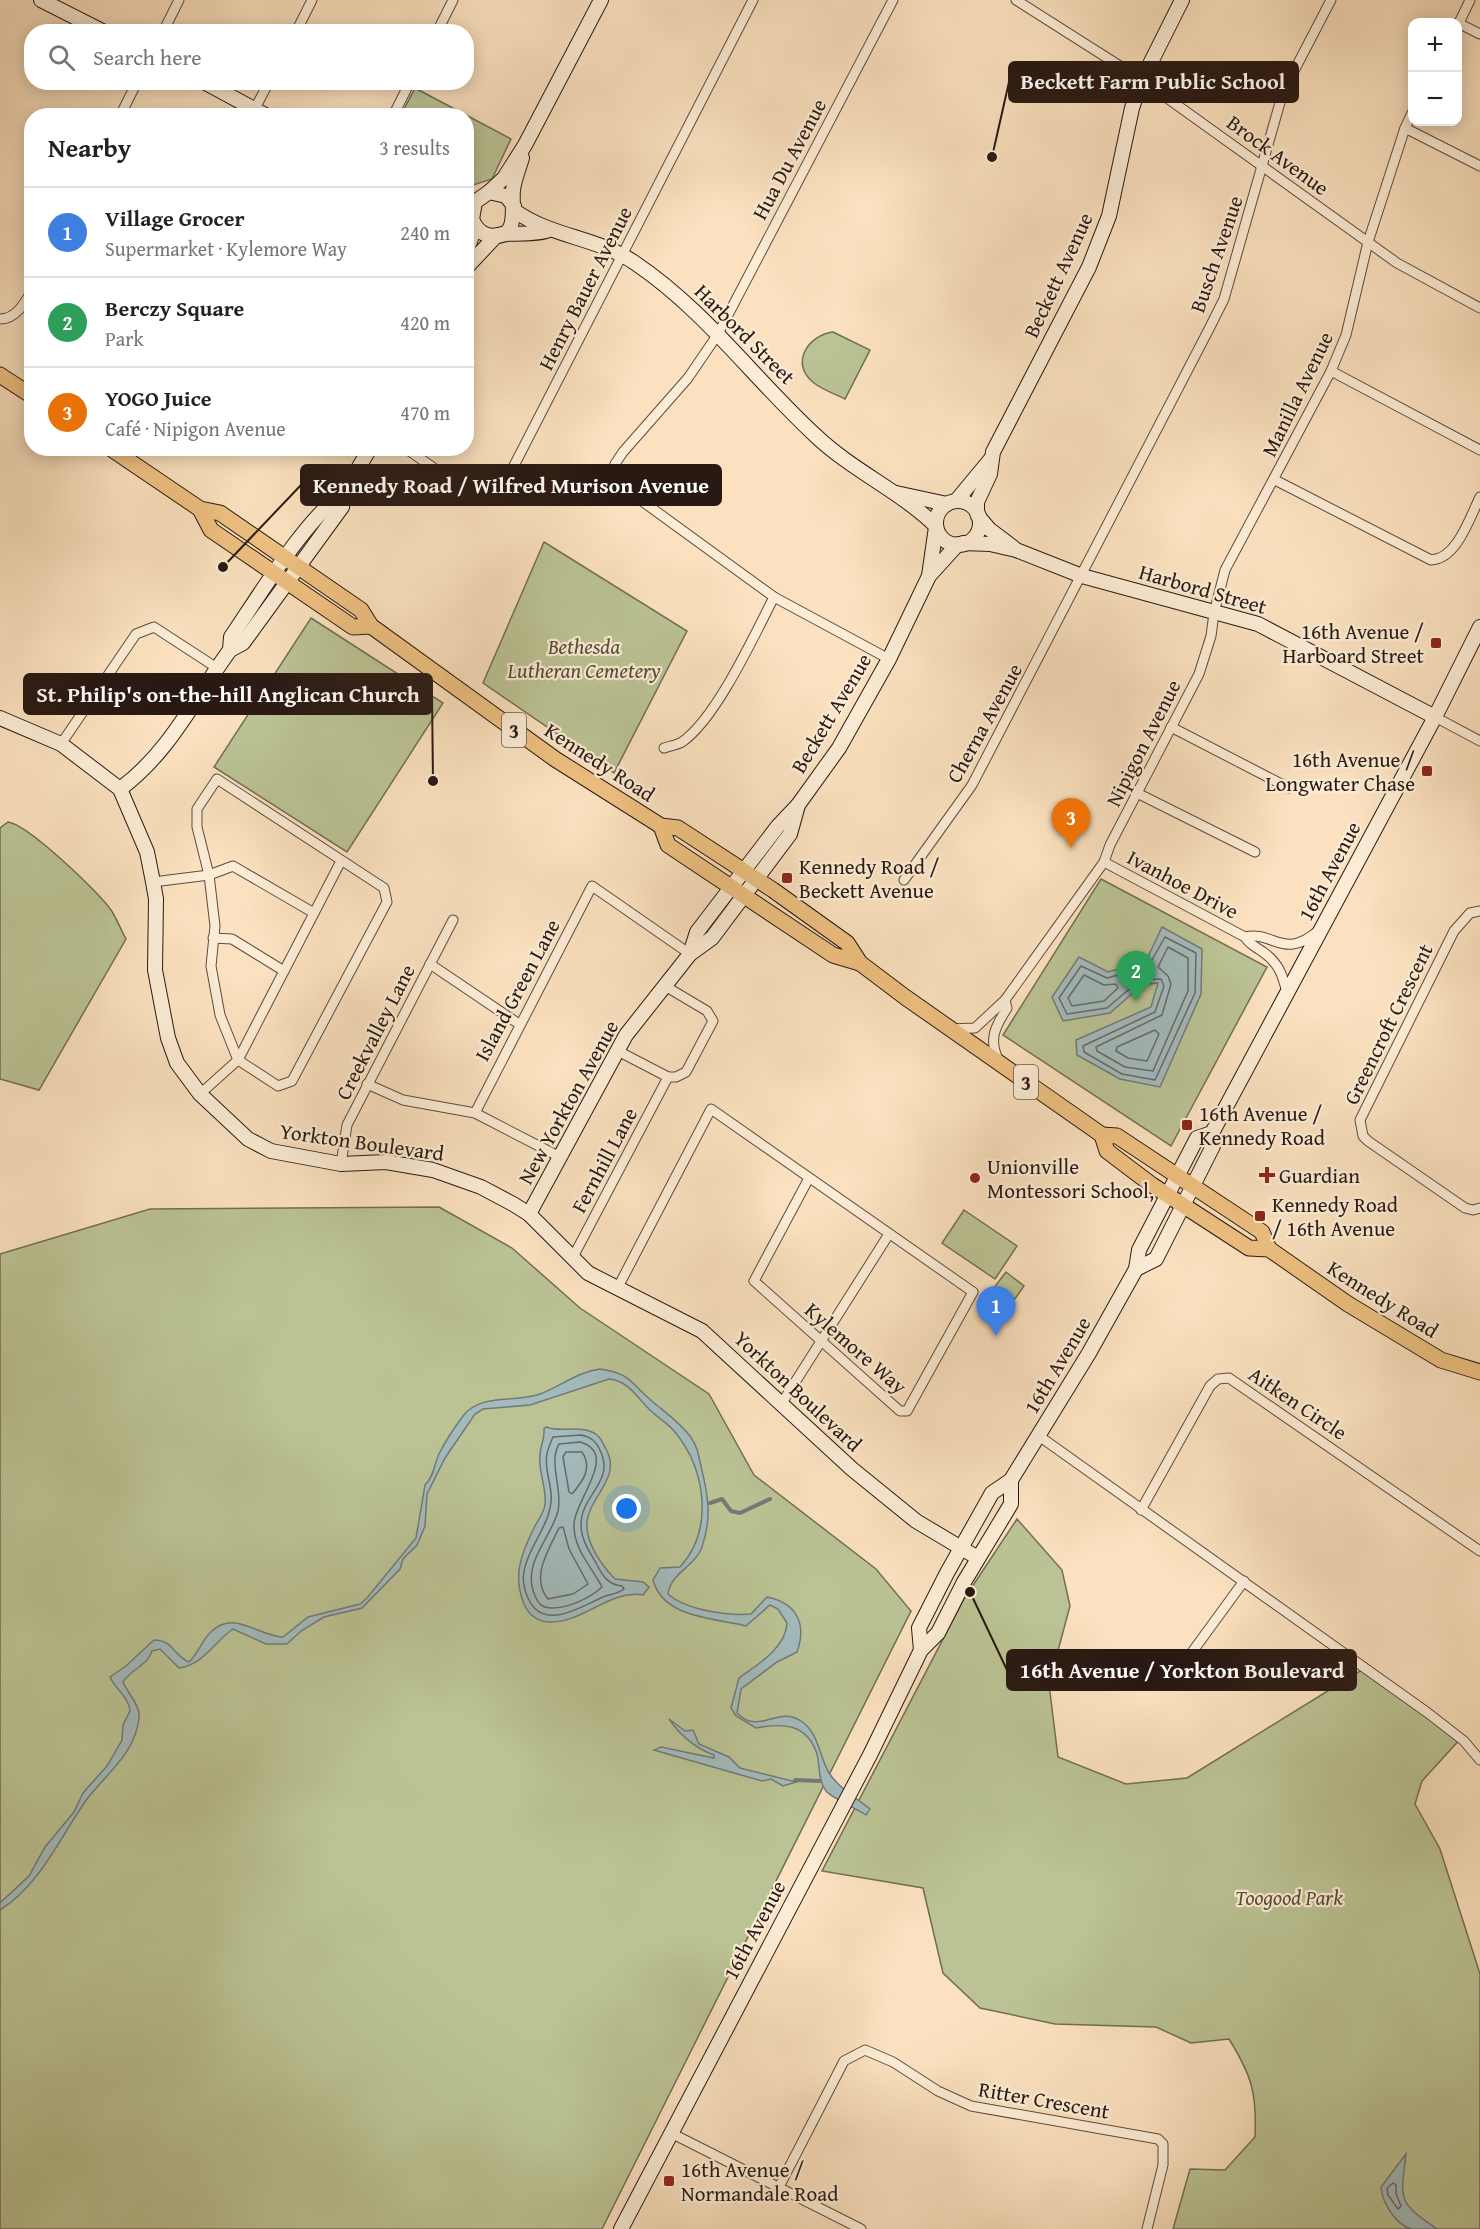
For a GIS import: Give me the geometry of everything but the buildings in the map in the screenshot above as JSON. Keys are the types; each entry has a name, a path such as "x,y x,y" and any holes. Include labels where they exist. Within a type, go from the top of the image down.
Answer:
{"main road":[{"path":"0,375 24,391"},
{"name":"Kennedy Road","path":"122,456 200,509 220,513 361,610 370,626 555,759 661,826 678,828 750,875 847,943 860,963 1000,1064 1102,1135 1117,1137 1262,1232 1269,1249"},
{"name":"Kennedy Road","path":"200,509 211,530 353,627 370,626"},
{"name":"Kennedy Road","path":"661,826 668,845 832,956 860,963"},
{"name":"Kennedy Road","path":"1102,1135 1107,1151 1182,1205 1249,1248 1269,1249 1348,1304 1441,1360 1480,1372"}],"street":[{"path":"41,0 88,24"},
{"path":"167,24 179,0"},
{"path":"300,24 312,0"},
{"path":"440,24 453,0"},
{"path":"474,205 504,178 525,145 601,0"},
{"name":"Henry Bauer Avenue","path":"417,456 470,493 490,500 501,491 753,0"},
{"name":"Hua Du Avenue","path":"774,597 624,488 614,475 615,464 688,378 718,334 893,0"},
{"name":"Brock Avenue","path":"1016,0 1026,3 1142,80 1396,263 1480,308"},
{"name":"Beckett Avenue","path":"951,502 990,460 1089,267 1108,216 1132,108 1142,80 1182,0"},
{"name":"Busch Avenue","path":"1082,576 1224,299 1283,92 1331,0"},
{"path":"1461,18 1470,0"},
{"path":"1462,26 1480,34"},
{"path":"124,108 133,90"},
{"path":"218,90 248,108"},
{"path":"259,108 266,90"},
{"path":"397,108 406,90"},
{"name":"Manilla Avenue","path":"1214,613 1225,570 1332,371 1346,335 1368,242 1408,122"},
{"path":"1405,128 1480,166"},
{"path":"474,260 510,227 514,208 513,190 525,145"},
{"path":"474,195 506,196 514,208"},
{"name":"Harbord Street","path":"514,208 549,230 594,241 621,256 668,288 718,334 815,435 837,454 896,493 936,526"},
{"path":"474,221 485,234 499,235"},
{"name":"Harbord Street","path":"499,235 527,231 542,234 549,230"},
{"path":"0,319 7,319 24,305"},
{"path":"1332,371 1480,450"},
{"path":"120,789 165,749 230,650 231,637 292,562 342,507 344,493 365,456"},
{"name":"Beckett Avenue","path":"977,514 977,502 990,474 990,460"},
{"path":"1275,480 1431,560 1441,558 1450,552 1480,498"},
{"name":"Harbord Street","path":"896,493 951,502"},
{"path":"951,502 970,505 977,514 978,530 972,538 961,544 944,540 936,526 938,513 951,502"},
{"name":"Harbord Street","path":"977,514 989,529 1016,550"},
{"name":"Beckett Avenue","path":"929,576 928,571 936,545 936,526"},
{"name":"Harbord Street","path":"961,544 990,544 1016,550 1082,576 1258,624 1435,717"},
{"name":"Beckett Avenue","path":"750,875 790,834 798,805 839,748 889,659 929,576 961,544"},
{"name":"Cherna Avenue","path":"904,880 972,785 1082,576"},
{"path":"664,748 680,743 695,730 738,668 774,597 889,659"},
{"name":"Nipigon Avenue","path":"950,1029 975,1029 1005,1000 1104,862 1198,674 1211,636 1214,613"},
{"path":"61,744 136,634 142,630 154,627 217,668"},
{"name":"16th Avenue","path":"1136,1269 1156,1259 1213,1146 1212,1132 1435,717 1480,627"},
{"path":"1435,717 1480,741"},
{"name":"Yorkton Boulevard","path":"0,718 61,744 120,789 147,852 156,899 156,970 168,1038 177,1063 200,1094 248,1139 271,1151 341,1164 386,1162 433,1170 481,1187 529,1215 588,1273 702,1331 780,1406 895,1505 916,1521 978,1558"},
{"path":"1171,727 1289,788"},
{"path":"217,779 384,888 387,902 292,1081 278,1086 238,1060 220,1016 211,966 213,938 208,875 197,827 197,809 217,779"},
{"path":"1137,793 1255,852"},
{"path":"200,1094 238,1060 340,861"},
{"name":"Ivanhoe Drive","path":"1104,862 1245,937 1250,945 1275,963 1283,974 1287,993"},
{"path":"153,882 208,875 233,866 314,913"},
{"name":"New Yorkton Avenue","path":"529,1215 616,1050 690,954 697,932 737,892 750,875"},
{"name":"Island Green Lane","path":"475,1113 592,886 690,954"},
{"name":"Greencroft Crescent","path":"1480,911 1470,913 1454,931 1360,1120 1363,1136 1368,1141 1466,1208 1473,1210 1480,1208"},
{"name":"Creekvalley Lane","path":"341,1164 347,1125 453,920"},
{"name":"Ivanhoe Drive","path":"1245,937 1253,935 1280,945 1296,945 1322,927"},
{"path":"213,938 232,939 284,972"},
{"path":"430,964 519,1024"},
{"name":"Fernhill Lane","path":"572,1259 668,1077 676,1077 686,1072 713,1021 707,1011 665,986"},
{"name":"Nipigon Avenue","path":"1000,1064 992,1042 996,1026 1007,1008 1005,1000"},
{"path":"616,1050 668,1077"},
{"path":"367,1084 403,1100 475,1113 560,1157"},
{"name":"Kylemore Way","path":"617,1289 711,1109 973,1292 907,1411 900,1411 754,1281 809,1178"},
{"name":"16th Avenue","path":"921,1650 919,1628 961,1548 992,1493 1011,1480 1039,1436 1136,1269 1139,1250 1198,1137 1212,1132"},
{"path":"780,1406 890,1234"},
{"name":"Aitken Circle","path":"1141,1510 1210,1386 1218,1379 1229,1378 1480,1551"},
{"path":"1039,1436 1428,1713 1464,1741 1480,1760"},
{"name":"16th Avenue","path":"621,2229 859,1776 921,1650 938,1633 978,1558 1011,1504 1011,1480"},
{"path":"1171,1681 1244,1581"},
{"name":"Ritter Crescent","path":"779,2187 844,2061 865,2050 892,2062 938,2091 971,2106 1158,2139 1162,2144 1163,2164 1147,2229"},
{"path":"671,2133 861,2229"}],"green space":[{"path":"414,90 419,90 453,108 405,108"},
{"path":"474,119 511,139 492,179 474,185"},
{"path":"833,332 870,350 845,399 814,383 803,367 802,359 809,344 824,334"},
{"name":"Bethesda Lutheran Cemetery","path":"544,542 687,631 614,773 483,683"},
{"path":"311,618 443,703 347,852 214,767"},
{"path":"8,822 46,846 93,889 111,910 126,939 39,1090 0,1079 0,828"},
{"path":"1101,879 1267,967 1171,1146 1003,1035"},
{"path":"439,1207 512,1248 580,1308 709,1394 754,1475 876,1569 911,1611 602,2229 0,2229 0,1254 150,1209"},
{"path":"964,1210 1017,1246 995,1279 942,1243"},
{"path":"1006,1272 1024,1286 1012,1303 993,1289"},
{"name":"Toogood Park","path":"1017,1519 1062,1570 1070,1606 1049,1684 1058,1757 1126,1784 1187,1778 1365,1668 1462,1737 1422,1781 1415,1804 1440,1849 1480,1974 1480,2229 1173,2229 1190,2169 1225,2170 1255,2137 1254,2097 1248,2075 1229,2039 1191,2043 1156,2027 1055,2024 980,2008 943,1973 923,1888 822,1871 964,1599"}],"water":[{"path":"1162,927 1202,949 1201,994 1160,1087 1120,1079 1077,1055 1076,1040 1151,1007 1158,983 1142,985 1110,1013 1063,1021 1052,997 1079,957 1108,972 1146,961"},
{"path":"600,1369 618,1373 630,1380 681,1426 690,1436 697,1450 707,1493 707,1528 699,1554 674,1580 668,1594 696,1608 719,1613 741,1614 751,1614 767,1597 786,1604 797,1616 801,1632 797,1652 777,1662 741,1689 737,1713 753,1722 784,1716 801,1721 812,1732 829,1773 870,1809 866,1815 834,1797 823,1787 817,1754 807,1736 792,1727 756,1728 736,1716 731,1708 739,1678 769,1655 782,1640 787,1623 778,1609 770,1605 746,1626 691,1614 667,1602 659,1593 653,1580 660,1568 680,1567 691,1552 698,1536 702,1518 699,1482 686,1447 672,1429 627,1386 609,1379 530,1405 483,1409 475,1414 445,1458 427,1494 425,1526 417,1545 403,1559 400,1569 362,1608 324,1617 301,1631 287,1644 266,1644 233,1629 202,1658 179,1668 160,1649 152,1651 150,1656 123,1682 139,1714 136,1732 125,1754 87,1799 49,1859 27,1887 0,1910 0,1903 29,1876 45,1847 74,1812 83,1793 107,1766 122,1740 123,1725 130,1711 125,1697 110,1677 126,1666 154,1640 169,1645 189,1662 209,1634 221,1625 238,1623 283,1637 308,1617 360,1604 416,1538 425,1485 431,1477 445,1443 470,1409 487,1402 537,1395 583,1373"},
{"path":"546,1427 586,1430 595,1433 600,1439 610,1459 610,1469 608,1478 589,1512 587,1530 589,1538 600,1561 615,1579 643,1582 649,1587 643,1595 619,1597 573,1618 548,1622 536,1619 528,1611 520,1593 519,1583 523,1554 545,1505 540,1451"},
{"path":"669,1719 685,1731 693,1730 699,1744 729,1757 740,1768 796,1782 783,1786 771,1779 762,1781 654,1750 661,1747 714,1758 714,1755 688,1740"},
{"path":"1406,2154 1403,2182 1405,2199 1408,2206 1437,2229 1406,2227 1395,2218 1384,2199 1381,2187"}],"waterway":[{"path":"710,1503 722,1499 731,1511 740,1513 770,1499"},
{"path":"795,1780 820,1781"}],"place":[{"name":"Beckett Farm Public School","path":"992,157"},
{"name":"Kennedy Road / Wilfred Murison Avenue","path":"223,567"},
{"name":"16th Avenue / Harboard Street","path":"1436,643"},
{"name":"16th Avenue / Longwater Chase","path":"1427,771"},
{"name":"St. Philip's on-the-hill Anglican Church","path":"433,781"},
{"name":"YOGO Juice","path":"1071,848"},
{"name":"Kennedy Road / Beckett Avenue","path":"787,878"},
{"name":"Berczy Square","path":"1136,1001"},
{"name":"16th Avenue / Kennedy Road","path":"1187,1125"},
{"name":"Guardian","path":"1267,1175"},
{"name":"Unionville Montessori School,","path":"975,1178"},
{"name":"Kennedy Road / 16th Avenue","path":"1260,1216"},
{"name":"Village Grocer","path":"996,1336"},
{"name":"16th Avenue / Yorkton Boulevard","path":"970,1592"},
{"name":"16th Avenue / Normandale Road","path":"669,2181"}]}
